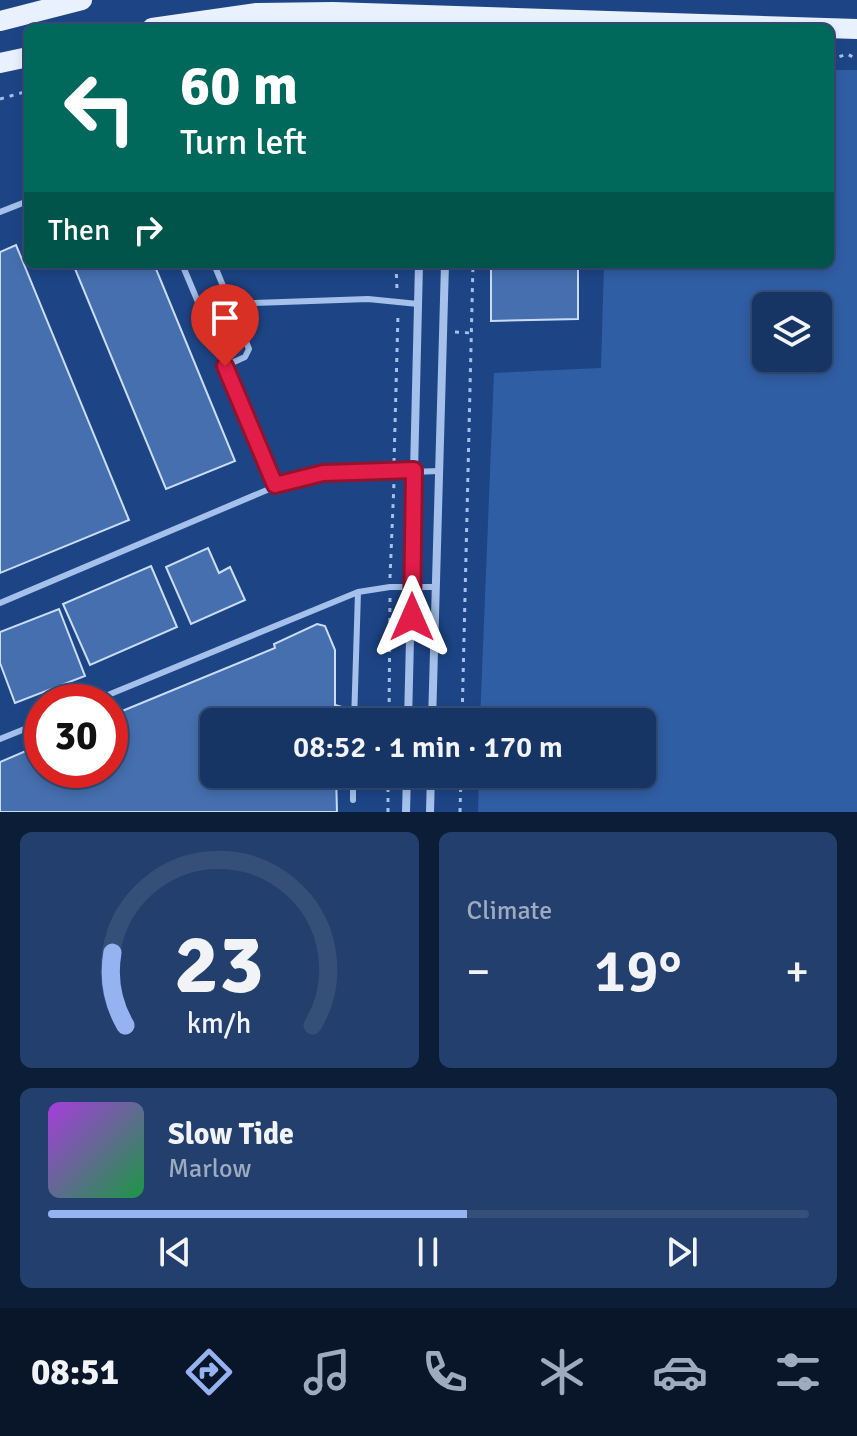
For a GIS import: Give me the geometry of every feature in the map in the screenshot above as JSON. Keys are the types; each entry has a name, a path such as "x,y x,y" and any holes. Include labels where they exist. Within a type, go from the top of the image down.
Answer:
{"main road":[{"path":"0,21 82,0"},
{"path":"180,24 257,13 452,14 520,24"},
{"path":"368,14 379,24"},
{"path":"834,29 857,29"},
{"path":"0,63 24,58"}],"street":[{"path":"409,708 414,587 419,268"},
{"path":"432,708 445,268"},
{"path":"406,812 407,788"},
{"path":"430,812 431,788"}],"lane":[{"path":"0,212 24,203"},
{"path":"184,268 275,485"},
{"path":"216,268 249,349 245,357 225,366"},
{"path":"200,305 368,299 418,304"},
{"path":"0,603 275,485 323,473 439,471"},
{"path":"128,687 358,592 390,587 434,587"},
{"path":"354,708 358,592"},
{"path":"0,739 24,729"},
{"path":"353,788 353,800"}],"path":[{"path":"834,59 847,54 857,59"},
{"path":"0,99 24,92"},
{"path":"389,708 396,268"},
{"path":"462,708 473,268"},
{"path":"443,331 471,333"},
{"path":"388,788 388,812"},
{"path":"460,812 461,788"}],"shaded area":[{"path":"834,70 857,70 857,812 478,812 479,788 656,788 656,708 481,708 494,373 601,368 604,268 834,268"}],"building":[{"path":"16,245 129,520 0,573 0,252"},
{"path":"75,268 156,268 235,461 166,489"},
{"path":"491,268 578,268 578,319 491,321"},
{"path":"208,548 219,573 230,567 245,600 191,624 166,567"},
{"path":"151,566 177,627 90,665 63,604"},
{"path":"59,609 85,676 64,684 24,684 24,700 15,703 0,663 0,632"},
{"path":"317,624 325,626 335,650 335,705 342,708 200,708 200,788 336,788 337,812 0,812 0,762 24,752 24,788 128,788 128,709 275,648 274,644"}],"route":[{"path":"225,366 275,485 300,476 323,473 414,470 412,617"}]}
